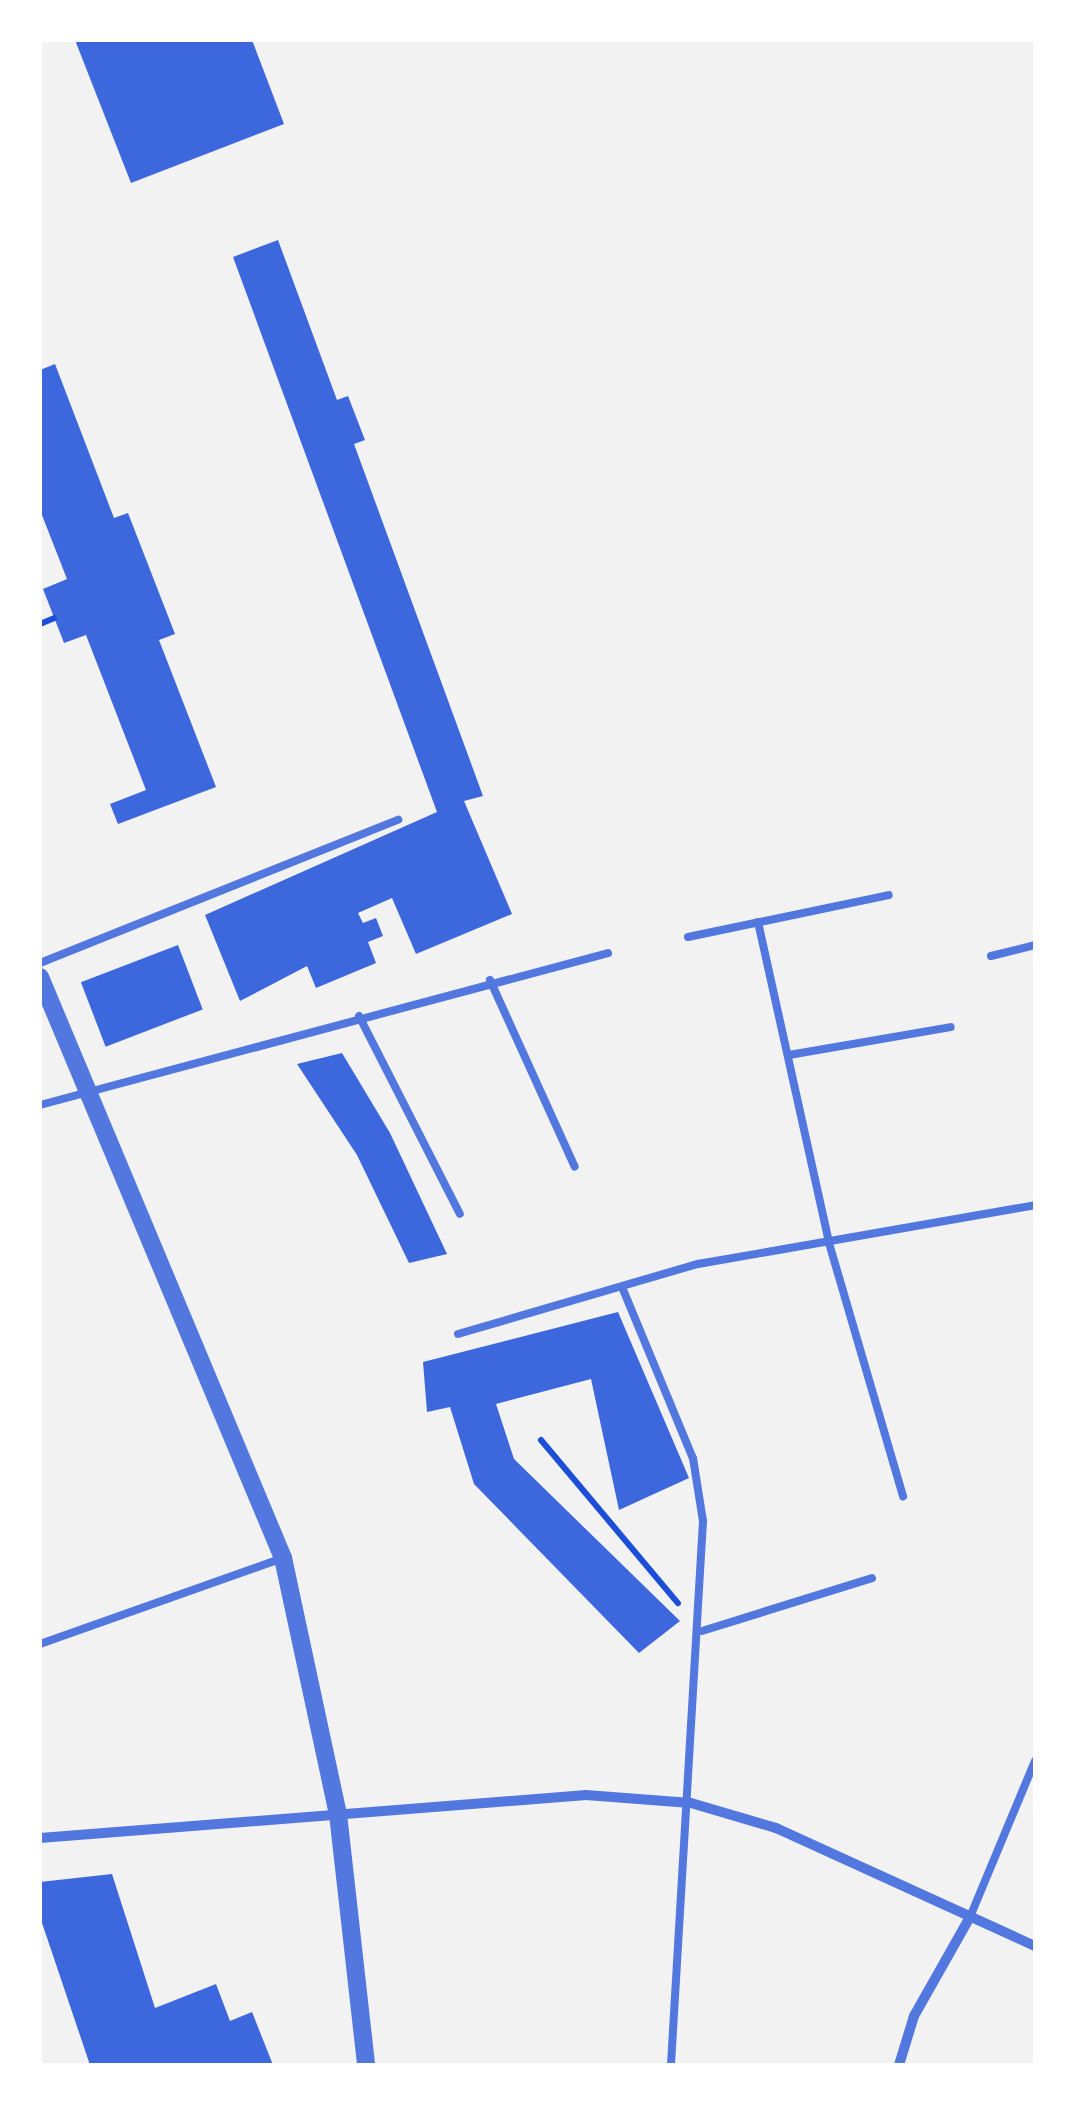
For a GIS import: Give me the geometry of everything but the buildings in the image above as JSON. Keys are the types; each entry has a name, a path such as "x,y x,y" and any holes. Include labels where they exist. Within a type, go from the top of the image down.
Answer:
{"street":[{"path":"40,977 283,1558 338,1814 366,2065"},
{"path":"40,1838 586,1795 691,1804 776,1828 1035,1946"},
{"path":"898,2065 914,2016 970,1917"}],"lane":[{"path":"40,963 398,820"},
{"path":"688,937 889,896"},
{"path":"758,922 829,1243 903,1496"},
{"path":"990,956 1035,945"},
{"path":"40,1105 490,980 608,953"},
{"path":"490,980 575,1167"},
{"path":"359,1016 460,1214"},
{"path":"789,1055 951,1027"},
{"path":"458,1334 622,1286 1035,1205"},
{"path":"622,1286 693,1458 702,1631 689,1692 691,1804 671,2065"},
{"path":"40,1644 283,1558"},
{"path":"702,1631 872,1578"},
{"path":"970,1917 1035,1761"}],"path":[{"path":"40,624 54,618"},
{"path":"541,1440 702,1631"}]}
